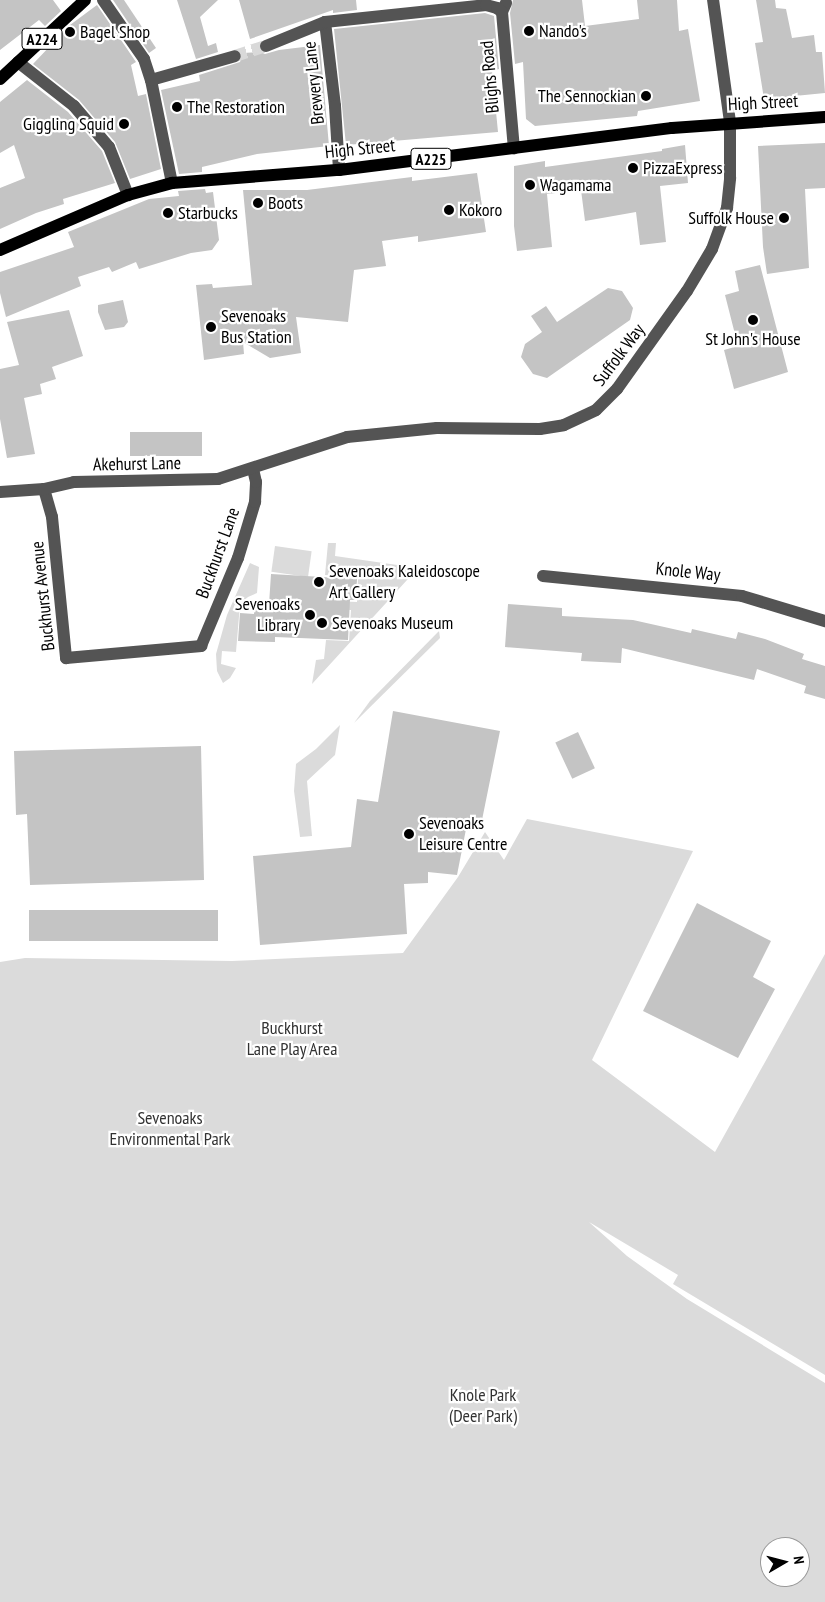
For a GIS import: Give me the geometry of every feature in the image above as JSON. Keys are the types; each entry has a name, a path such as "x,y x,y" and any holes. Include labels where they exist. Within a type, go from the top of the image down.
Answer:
{"main road":[{"name":"A224","path":"0,80 85,0"},
{"name":"High Street","path":"0,250 128,195 172,183 338,170 730,122 825,117"}],"street":[{"path":"103,0 144,59 151,80 172,183"},
{"name":"Suffolk Way","path":"272,462 332,441 366,434 437,428 540,429 564,425 596,410 626,378 687,291 712,249 727,208 730,178 730,122 713,0"},
{"name":"Blighs Road","path":"326,22 486,4 497,8 504,8 514,148"},
{"path":"266,46 326,22"},
{"name":"Brewery Lane","path":"326,22 335,106 338,170"},
{"path":"151,80 235,56"},
{"path":"18,62 74,106 109,147 128,195"},
{"name":"Akehurst Lane","path":"0,492 44,489 85,482 208,480 272,462"},
{"name":"Buckhurst Lane","path":"201,646 238,558 255,502 256,482 252,469"},
{"name":"Buckhurst Avenue","path":"44,489 52,517 66,658 201,646"},
{"name":"Knole Way","path":"543,576 742,596 825,621"}],"green space":[{"path":"328,543 336,543 335,556 418,568 312,684 316,660 324,659 326,640 349,641 351,610 331,609 332,601 357,602 358,577 325,575"},
{"path":"275,546 312,551 308,577 271,572"},
{"path":"250,563 259,567 257,593 248,597 240,604 236,652 222,651 221,664 236,668 230,678 223,683 217,671 216,654 227,615"},
{"path":"439,631 440,638 354,723 370,701"},
{"path":"340,725 335,755 307,781 312,836 300,837 294,791 296,764 316,749"},
{"path":"527,819 693,851 592,1060 715,1152 825,954 825,1375 673,1284 678,1275 589,1222 627,1256 687,1299 825,1383 825,1602 0,1602 0,962 25,958 232,961 403,953 458,877 485,832 504,860"}],"building":[{"path":"0,0 53,0 61,11 45,26 39,20 0,50"},
{"path":"113,0 124,0 156,48 149,53"},
{"path":"177,0 218,0 200,17 208,46 216,43 218,52 196,59"},
{"path":"239,0 356,0 357,10 333,13 333,10 250,39"},
{"path":"513,0 582,0 585,26 639,19 637,0 677,0 679,31 688,29 700,101 638,111 637,116 535,126 526,119 523,62 515,64 510,13"},
{"path":"756,0 775,0 776,8 786,9 792,38 814,35 816,52 822,52 825,93 764,99 755,43 763,42"},
{"path":"97,5 136,62 131,65 138,96 146,94 161,169 130,179 115,142 79,100 33,64 70,25"},
{"path":"485,13 494,16 499,69 492,71 498,132 346,145 334,29"},
{"path":"320,45 329,146 257,154 202,167 202,172 179,174 161,90 200,81 199,75 240,62 243,53 260,52 265,54 279,50"},
{"path":"27,80 68,112 102,151 115,183 63,199 64,204 36,213 0,229 0,188 25,178 14,145 0,153 0,102"},
{"name":"Suffolk House","path":"825,143 825,188 805,189 809,268 767,274 763,247 758,146"},
{"path":"685,145 688,183 660,186 666,242 640,245 636,212 585,221 581,190 547,194 552,247 517,251 514,226 514,166 545,161 545,167 662,151 662,149"},
{"path":"477,173 486,232 418,242 418,236 382,241 386,266 354,270 348,322 296,317 301,353 270,358 243,342 244,354 204,360 196,285 212,284 213,288 252,285 243,190 307,190 412,177 412,181"},
{"path":"205,189 206,193 213,192 219,240 212,250 191,253 139,269 136,262 112,272 109,267 78,277 81,286 6,317 0,293 0,272 74,247 68,232 149,199 179,196 178,191"},
{"name":"St John's House","path":"760,265 788,372 734,389 724,350 738,346 725,295 739,291 735,271"},
{"path":"608,288 622,291 633,308 630,320 547,378 533,374 521,357 525,344 542,332 531,316 546,306 557,322"},
{"path":"123,300 128,322 124,327 105,330 98,312 98,305"},
{"path":"69,310 83,356 52,367 56,379 40,384 42,394 24,398 35,454 7,458 0,419 0,369 19,365 7,322"},
{"path":"130,432 202,432 202,456 130,456"},
{"path":"271,574 357,579 356,600 350,600 348,640 275,637 275,642 238,641 240,613 254,614 254,603 269,604"},
{"path":"508,604 562,608 562,616 633,620 691,633 692,629 736,639 738,632 765,639 804,654 802,659 825,666 825,699 804,693 806,686 757,669 754,680 622,648 621,663 581,661 582,653 505,647"},
{"name":"Sevenoaks Leisure Centre","path":"393,711 500,731 482,820 468,819 457,875 428,872 428,883 404,884 407,934 260,945 253,856 351,847 357,799 378,802"},
{"path":"578,732 595,768 572,779 555,743"},
{"path":"201,746 204,880 30,885 27,814 16,815 14,751"},
{"path":"697,903 771,941 753,977 775,989 738,1058 643,1011"},
{"path":"29,910 218,910 218,941 29,941"}],"tunnel":[{"path":"235,56 266,46"}],"place":[{"name":"Nando's","path":"529,31"},
{"name":"Bagel Shop","path":"70,32"},
{"name":"The Sennockian","path":"646,96"},
{"name":"The Restoration","path":"177,107"},
{"name":"Giggling Squid","path":"124,124"},
{"name":"PizzaExpress","path":"633,168"},
{"name":"Wagamama","path":"530,185"},
{"name":"Boots","path":"258,203"},
{"name":"Kokoro","path":"449,210"},
{"name":"Starbucks","path":"168,213"},
{"name":"Suffolk House","path":"784,218"},
{"name":"St John's House","path":"753,320"},
{"name":"Sevenoaks Bus Station","path":"211,327"},
{"name":"Sevenoaks Kaleidoscope Art Gallery","path":"319,582"},
{"name":"Sevenoaks Library","path":"310,615"},
{"name":"Sevenoaks Museum","path":"322,623"},
{"name":"Sevenoaks Leisure Centre","path":"409,834"}],"park label":[{"name":"Buckhurst Lane Play Area","path":"292,1039"},
{"name":"Sevenoaks Environmental Park","path":"170,1129"},
{"name":"Knole Park (Deer Park)","path":"483,1406"}]}
